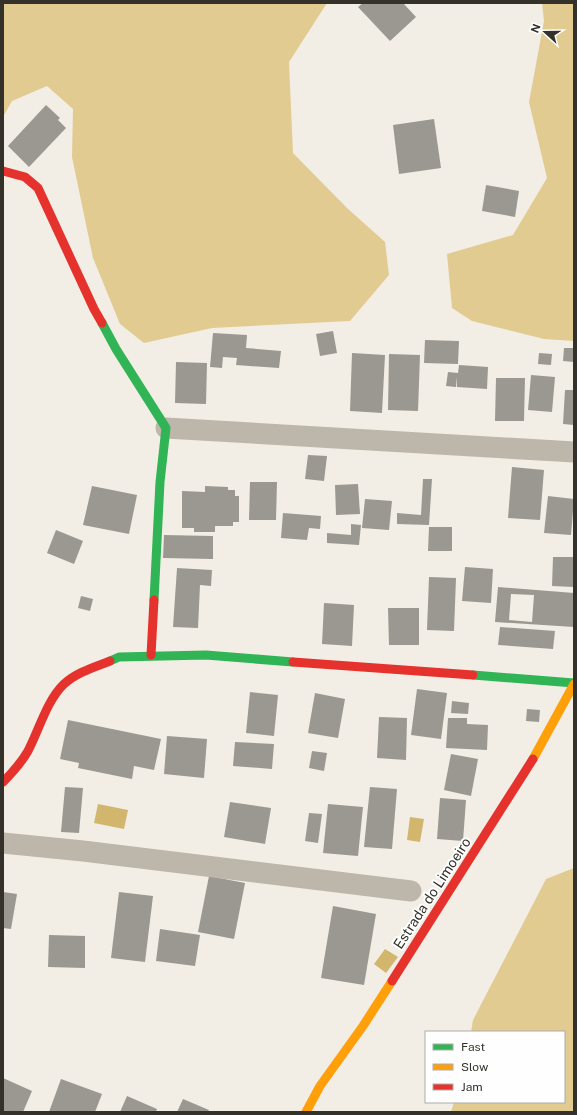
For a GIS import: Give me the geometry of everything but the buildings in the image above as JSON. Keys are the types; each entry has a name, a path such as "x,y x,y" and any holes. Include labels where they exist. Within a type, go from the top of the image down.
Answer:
{"street":[{"path":"3,171 25,177 38,188 94,309 120,355 166,428 160,482 150,655"},
{"path":"166,428 574,452"},
{"path":"3,782 16,769 27,752 53,698 64,684 78,674 119,656 206,655 574,683"},
{"name":"Estrada do Limoeiro","path":"306,1112 320,1086 367,1019 525,773 574,683"},
{"path":"3,843 83,851 411,890"}],"shaded area":[{"path":"3,3 327,3 289,62 293,153 347,208 385,242 389,275 350,321 212,328 144,343 120,324 93,258 72,157 73,109 47,86 12,101 3,117"},
{"path":"542,3 574,3 574,341 544,339 472,321 452,308 447,254 513,235 547,178 529,102 544,21"},
{"path":"98,804 128,810 124,829 94,823"},
{"path":"410,817 424,819 420,842 407,840"},
{"path":"574,868 574,1112 451,1112 454,1103 565,1103 565,1031 471,1031 473,1020 546,879"},
{"path":"385,949 398,957 386,973 374,964"}],"traffic: fast":[{"path":"102,323 116,349 166,428 160,482 154,600"},
{"path":"110,661 119,657 206,655 293,662"},
{"path":"473,675 574,683"}],"traffic: slow":[{"path":"533,759 574,684"},
{"path":"306,1112 320,1086 363,1026 392,981"}],"traffic: jam":[{"path":"3,171 25,177 38,188 94,309 102,323"},
{"path":"151,655 154,600"},
{"path":"3,782 23,760 48,707 64,684 86,670 110,661"},
{"path":"293,662 473,675"},
{"path":"392,981 533,759"}]}
